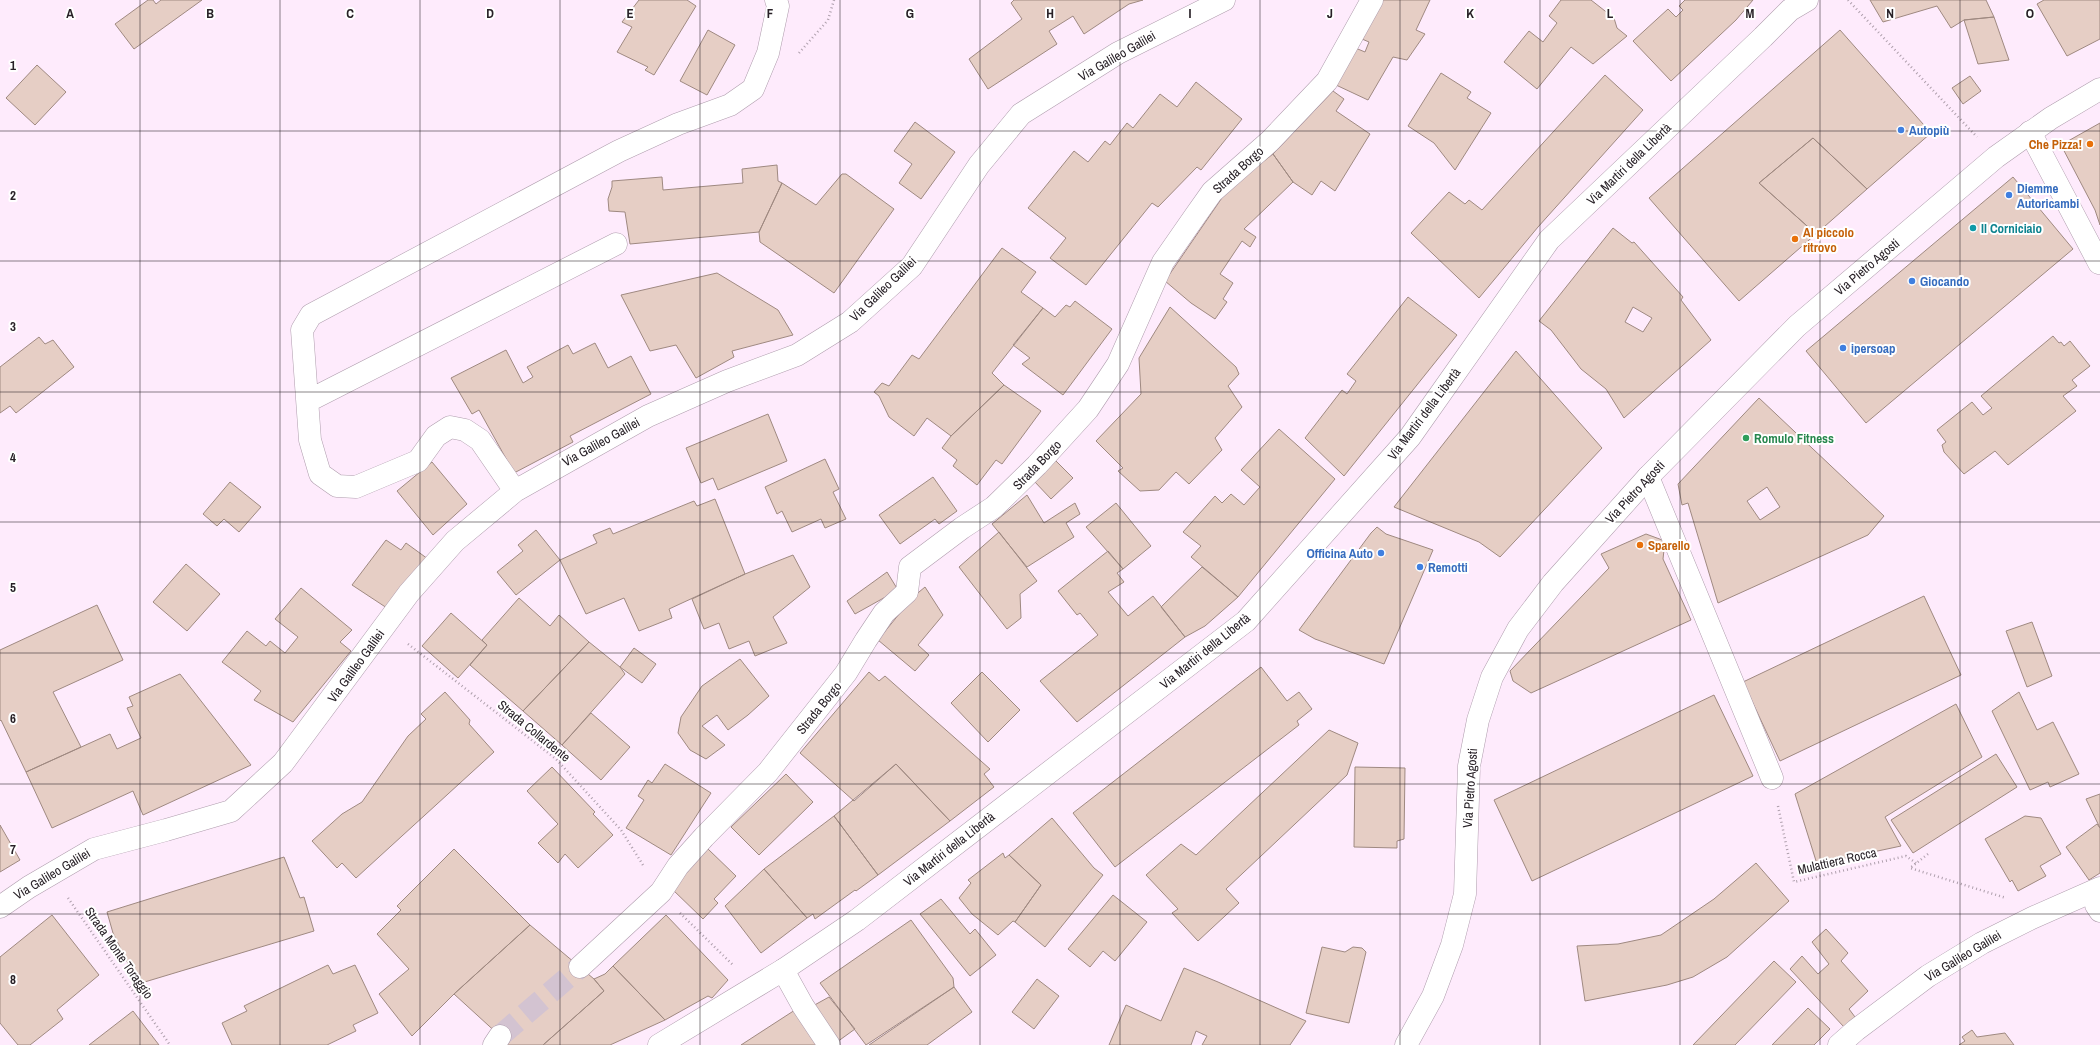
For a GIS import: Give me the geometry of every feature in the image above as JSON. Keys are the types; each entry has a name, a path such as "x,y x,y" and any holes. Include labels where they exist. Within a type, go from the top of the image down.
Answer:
{"street":[{"path":"515,491 480,440 465,430 450,427 436,436 418,461 356,487 337,486 320,474 310,440 302,330 311,315 619,151 678,124 730,105 753,89 768,53 778,6 776,0"},
{"name":"Via Galileo Galilei","path":"0,906 94,849 231,811 283,763 409,593 455,541 515,491 648,416 727,381 797,355 850,322 912,266 979,165 1021,114 1118,53 1224,0"},
{"name":"Strada Borgo","path":"580,967 661,892 678,866 768,772 842,679 884,613 907,592 910,567 962,528 994,507 1037,466 1088,409 1118,364 1163,262 1190,223 1212,192 1270,141 1326,81 1372,0"},
{"name":"Via Martiri della Libertà","path":"661,1044 783,970 858,920 1246,621 1410,437 1550,240 1764,37 1795,3"},
{"name":"Via Pietro Agosti","path":"1406,1045 1433,996 1452,945 1465,894 1469,766 1478,720 1492,677 1518,629 1553,583 1648,476 1797,326 1996,157 2030,132 2100,89"},
{"path":"2030,132 2099,263"},
{"path":"308,400 616,244"},
{"path":"1648,476 1772,778"},
{"name":"Via Galileo Galilei","path":"1840,1045 1856,1030 1928,976 1982,943 2032,918 2098,897"},
{"path":"783,970 802,1006 830,1045"}],"path":[{"path":"763,64 798,54 828,20 834,0"},
{"path":"1848,0 1996,157"},
{"name":"Strada Collardente","path":"386,626 556,759 621,830 661,892"},
{"name":"Mulattiera Rocca","path":"1772,778 1794,882 1906,856 1916,863"},
{"path":"1928,854 1910,868 2011,900"},
{"name":"Strada Monte Toraggio","path":"51,874 164,1034 170,1045"},
{"path":"661,892 739,970 748,992"}],"building":[{"path":"148,0 153,0 156,4 161,0 202,0 134,49 115,24"},
{"path":"639,0 687,0 696,6 654,75 645,70 648,67 617,52 632,27 622,22"},
{"path":"1014,0 1143,0 1129,4 1084,34 1073,16 1049,31 1057,44 988,89 969,59 1022,19 1011,3"},
{"path":"1382,0 1430,0 1416,30 1425,34 1407,60 1393,57 1368,100 1336,85 1353,47 1365,52 1369,42 1362,39"},
{"path":"1561,0 1591,0 1614,18 1617,28 1627,36 1593,64 1571,47 1537,89 1504,62 1529,31 1543,42 1557,23 1549,16"},
{"path":"1685,0 1753,0 1736,20 1671,81 1633,41 1668,9 1676,17 1683,10 1679,6"},
{"path":"1870,0 1986,0 1994,17 1964,20 1951,28 1937,6 1883,22"},
{"path":"2044,0 2100,0 2100,39 2067,56 2037,4"},
{"path":"1994,17 2009,60 1978,64 1964,20"},
{"path":"708,30 735,45 707,95 680,81"},
{"path":"1840,30 1931,133 1867,189 1813,138 1759,183 1816,234 1739,301 1649,198"},
{"path":"37,65 66,92 35,125 6,98"},
{"path":"1441,73 1471,92 1467,98 1491,113 1455,170 1434,143 1408,126"},
{"path":"1605,75 1643,110 1538,227 1479,298 1411,233 1449,192 1465,204 1469,200 1482,210"},
{"path":"1970,76 1981,91 1963,104 1952,88"},
{"path":"1196,82 1242,119 1201,170 1197,167 1158,207 1152,203 1086,285 1050,258 1066,238 1028,208 1074,151 1088,162 1105,141 1110,145 1127,123 1133,128 1160,94 1177,107"},
{"path":"1333,91 1344,99 1336,111 1370,134 1335,191 1321,181 1312,195 1293,182 1273,154"},
{"path":"915,122 955,152 921,199 899,183 912,164 894,151"},
{"path":"2100,123 2100,225 2095,210 2061,145"},
{"path":"1813,138 1867,189 1816,234 1759,183"},
{"path":"1273,154 1293,182 1244,229 1256,237 1250,247 1242,241 1220,274 1233,283 1223,299 1227,302 1215,319 1191,303 1165,281 1228,189"},
{"path":"777,165 778,181 782,183 759,232 630,244 625,212 609,211 608,199 612,187 612,181 662,177 663,190 743,183 742,169"},
{"path":"842,174 846,174 894,209 834,293 760,242 759,232 782,183 816,205"},
{"path":"2013,177 2073,249 1866,423 1806,351"},
{"path":"1613,228 1632,243 1634,242 1683,297 1681,300 1711,340 1624,418 1606,389 1581,369 1551,330 1539,321","holes":["1633,307 1652,318 1643,332 1625,322"]},
{"path":"1002,248 1036,272 1021,292 1043,308 992,373 1004,385 951,436 927,418 914,436 889,417 879,396 874,392 882,383 889,386 912,355 919,359"},
{"path":"717,273 778,310 793,335 732,351 734,357 696,378 676,345 650,351 621,295"},
{"path":"1408,297 1457,335 1344,476 1305,438 1342,390 1347,394 1356,381 1347,374"},
{"path":"1075,301 1112,329 1063,395 1022,364 1030,358 1013,345 1043,308 1055,317 1066,305 1070,307"},
{"path":"1170,307 1236,367 1239,374 1228,386 1242,407 1215,438 1222,450 1189,484 1176,472 1159,490 1140,491 1118,471 1123,468 1096,441 1141,394 1139,358"},
{"path":"2053,336 2064,346 2070,341 2090,366 2072,380 2077,386 2063,396 2076,411 2008,465 1995,451 1964,474 1944,452 1942,445 1946,442 1937,430 1972,402 1983,415 1992,408 1981,396"},
{"path":"39,337 45,344 53,340 74,367 16,413 10,406 0,413 0,367"},
{"path":"595,343 608,368 631,356 651,394 570,436 573,442 514,473 479,410 472,414 451,378 506,350 523,383 533,377 527,367 568,345 573,354"},
{"path":"1516,351 1602,448 1500,557 1479,542 1394,507"},
{"path":"1004,385 1041,411 1002,464 996,460 977,485 953,466 957,460 942,448 951,436"},
{"path":"1759,398 1884,516 1868,535 1718,603 1688,503 1682,505 1678,484","holes":["1767,487 1780,507 1760,520 1747,501"]},
{"path":"768,414 787,461 718,490 713,478 701,483 686,448"},
{"path":"1279,429 1335,479 1238,597 1191,557 1201,546 1183,532 1215,496 1222,503 1231,494 1244,505 1260,487 1241,470"},
{"path":"825,459 839,489 833,492 846,519 825,528 821,519 792,532 782,511 777,514 765,487"},
{"path":"1055,460 1073,478 1051,499 1034,481"},
{"path":"432,462 467,504 433,535 397,491"},
{"path":"933,477 957,511 939,524 935,519 900,544 879,515"},
{"path":"230,482 261,507 239,532 224,519 217,526 203,514"},
{"path":"1027,495 1044,523 1075,503 1080,514 1066,523 1074,537 1027,567 992,524"},
{"path":"715,499 745,574 669,609 672,618 639,631 624,598 586,614 560,560 597,543 593,535 610,528 613,534 694,501 697,506"},
{"path":"1116,503 1151,546 1123,569 1086,527"},
{"path":"1377,527 1386,534 1433,550 1384,664 1315,639 1299,630"},
{"path":"536,530 560,560 516,595 497,572 523,551 518,545"},
{"path":"999,532 1037,581 1020,594 1021,618 1007,629 959,567"},
{"path":"1646,534 1665,541 1663,559 1691,620 1531,693 1513,681 1510,671 1609,568 1601,554"},
{"path":"386,540 401,550 406,543 428,559 390,610 352,585"},
{"path":"1108,551 1123,569 1117,573 1124,582 1108,592 1128,616 1153,596 1185,637 1077,722 1040,681 1098,635 1080,613 1077,615 1058,591"},
{"path":"793,555 810,587 773,617 787,643 755,656 749,641 729,649 719,623 704,629 692,599 745,574"},
{"path":"186,564 220,594 187,631 153,602"},
{"path":"1202,567 1238,597 1205,626 1185,637 1161,607"},
{"path":"887,572 898,590 855,614 847,601"},
{"path":"925,587 943,615 918,645 929,655 915,671 878,640 913,597"},
{"path":"301,588 352,630 340,642 351,651 293,722 254,700 261,691 222,662 247,631 266,646 270,641 285,653 298,637 275,619"},
{"path":"1924,596 1961,675 1780,761 1743,682"},
{"path":"519,598 550,626 559,615 589,642 523,711 470,665 487,645 482,640"},
{"path":"97,605 123,660 53,692 81,747 26,772 1,720 0,721 0,650"},
{"path":"451,613 487,645 458,678 422,646"},
{"path":"2032,622 2052,676 2027,687 2006,631"},
{"path":"589,642 620,667 625,674 562,745 523,711"},
{"path":"634,648 656,664 642,683 620,667"},
{"path":"740,659 769,696 748,715 728,730 717,715 702,726 725,745 706,759 690,750 678,733 681,717 702,686"},
{"path":"1261,667 1287,701 1299,692 1312,709 1297,721 1299,725 1115,867 1073,813"},
{"path":"869,672 879,681 885,676 990,769 984,774 994,787 950,821 896,764 854,801 800,753"},
{"path":"982,672 1020,710 988,742 951,703"},
{"path":"180,674 251,765 143,815 133,791 52,828 26,772 110,734 117,749 141,738 127,708 133,706 129,697"},
{"path":"445,692 470,720 469,724 494,752 356,878 342,863 337,868 312,841 342,814 362,802 408,736 426,719 421,714"},
{"path":"2019,692 2037,730 2053,722 2079,774 2050,787 2048,782 2030,790 1992,711"},
{"path":"1714,695 1753,776 1532,881 1494,800"},
{"path":"1956,704 1982,757 1885,817 1901,846 1817,864 1795,794"},
{"path":"591,713 630,747 601,780 562,745"},
{"path":"1329,730 1358,743 1347,775 1226,889 1239,903 1198,941 1172,913 1178,909 1146,875 1181,844 1196,855"},
{"path":"1996,754 2017,787 1913,853 1891,820"},
{"path":"665,764 711,793 671,855 626,828 644,800 638,796 648,780 652,783"},
{"path":"896,764 950,821 878,875 834,816"},
{"path":"552,767 595,812 593,814 613,835 578,868 565,854 558,863 538,843 558,824 527,791"},
{"path":"1355,767 1405,768 1404,839 1397,841 1397,848 1354,847"},
{"path":"786,774 813,802 759,855 731,827"},
{"path":"2100,794 2100,828 2086,799"},
{"path":"834,816 878,875 815,919 813,914 807,918 764,869"},
{"path":"2025,816 2041,818 2061,854 2040,866 2046,876 2018,891 2012,880 2010,882 1985,839"},
{"path":"1052,818 1094,868 1103,875 1045,947 1015,922 1041,885 1009,855"},
{"path":"2097,824 2100,828 2100,873 2089,880 2066,847"},
{"path":"0,825 20,860 0,872"},
{"path":"454,849 530,925 454,994 412,1036 379,994 409,969 377,934 401,910 397,906"},
{"path":"708,849 736,876 714,899 718,903 703,919 671,888"},
{"path":"1003,853 1005,858 1009,855 1041,885 1015,922 1013,921 998,935 972,914 959,898 971,883 968,880"},
{"path":"284,857 300,898 304,897 314,931 138,984 113,933 107,912"},
{"path":"1756,863 1789,901 1727,957 1693,977 1667,985 1585,1001 1577,946 1618,944 1661,935 1714,899"},
{"path":"764,869 807,918 761,953 725,906"},
{"path":"1113,895 1147,922 1115,961 1103,951 1090,967 1068,949"},
{"path":"941,899 970,934 975,929 996,955 970,976 920,914"},
{"path":"52,915 99,975 57,1010 63,1019 30,1045 18,1045 0,1023 0,957"},
{"path":"666,915 728,980 712,998 708,996 665,1020 613,966"},
{"path":"911,920 953,978 954,987 866,1045 820,983"},
{"path":"530,925 594,979 604,991 543,1045 507,1045 500,1036 454,994"},
{"path":"1826,929 1848,953 1841,961 1868,991 1849,1009 1855,1017 1844,1027 1790,969 1802,956 1818,974 1829,964 1812,942"},
{"path":"1322,947 1345,952 1353,947 1362,948 1366,952 1349,1023 1306,1013"},
{"path":"1774,961 1796,982 1735,1045 1693,1045"},
{"path":"328,965 333,974 355,965 378,1013 353,1025 356,1031 327,1045 232,1045 222,1023 247,1011 244,1006"},
{"path":"613,966 665,1020 610,1045 543,1045 604,991 594,979 605,974"},
{"path":"1184,968 1306,1021 1290,1045 1202,1045 1207,1036 1196,1031 1191,1045 1109,1045 1126,1005 1161,1021"},
{"path":"1037,979 1059,996 1034,1029 1012,1012"},
{"path":"954,987 972,1012 927,1045 869,1045"},
{"path":"829,997 855,1029 837,1042 811,1007"},
{"path":"1808,1008 1830,1029 1814,1045 1772,1045"},
{"path":"795,1010 818,1045 741,1045 761,1032"},
{"path":"133,1011 159,1045 89,1045"},
{"path":"1972,1030 1977,1037 2005,1033 2014,1045 1959,1045 1965,1041 1962,1037"}],"tunnel":[{"path":"500,1036 580,967"}],"place":[{"name":"Autopiù","path":"1901,130"},
{"name":"Che Pizza!","path":"2090,144"},
{"name":"Diemme Autoricambi","path":"2009,195"},
{"name":"Il Corniciaio","path":"1973,228"},
{"name":"Al piccolo ritrovo","path":"1795,239"},
{"name":"Giocando","path":"1912,281"},
{"name":"ipersoap","path":"1843,348"},
{"name":"Romulo Fitness","path":"1746,438"},
{"name":"Sparello","path":"1640,545"},
{"name":"Officina Auto","path":"1381,553"},
{"name":"Remotti","path":"1420,567"}]}
